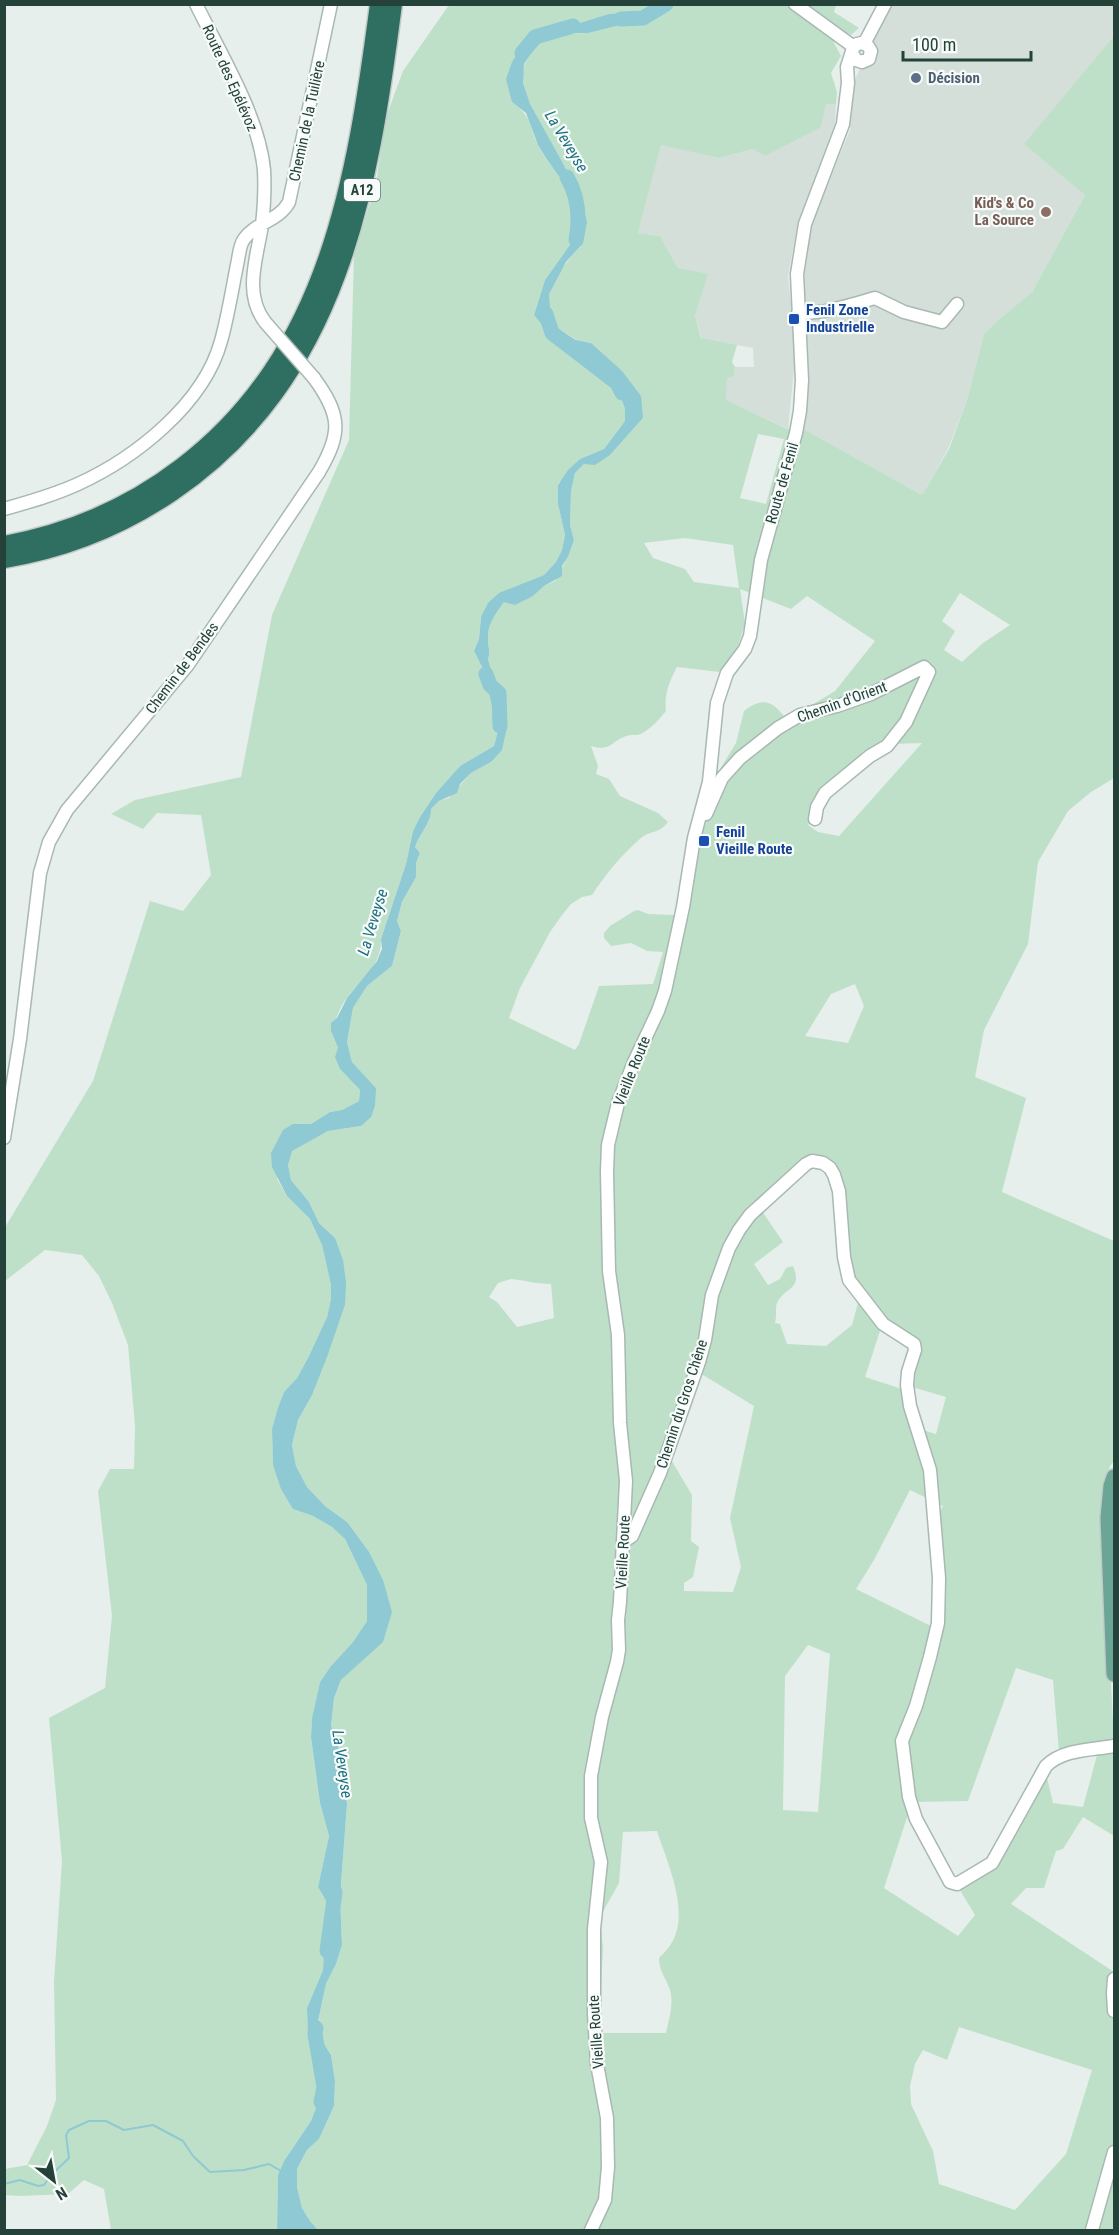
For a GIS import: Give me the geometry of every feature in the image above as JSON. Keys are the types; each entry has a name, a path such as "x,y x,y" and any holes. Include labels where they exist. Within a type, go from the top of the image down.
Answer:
{"highway":[{"name":"A12","path":"4,544 73,527 115,509 154,487 208,446 240,415 267,380 308,311 331,248 353,161 378,4"},
{"name":"A12","path":"4,559 79,540 122,522 162,499 200,472 234,441 278,389 310,338 329,296 344,254 367,165 393,4"}],"main road":[{"path":"1114,1477 1111,1486 1114,1674"}],"street":[{"name":"Route des Epélévoz","path":"196,4 240,94 257,136 264,169 262,224"},
{"name":"Chemin de la Tuilière","path":"4,508 39,499 98,474 137,449 190,399 208,374 219,349 244,239 262,224 277,217 285,210 289,202 331,4"},
{"path":"795,4 857,48 869,47 871,53 868,59 862,62 856,60 857,48"},
{"name":"Route de Fenil","path":"686,877 709,782 717,703 727,673 745,649 750,636 761,560 796,433 802,380 797,274 800,247 809,214 843,124 848,83 847,67 885,4"},
{"name":"Route de Fenil","path":"848,83 852,72 862,62"},
{"name":"Chemin de Bendes","path":"4,1138 20,1040 40,873 49,842 67,810 187,666 331,451 336,428 333,409 314,378 258,312 252,287 262,224"},
{"path":"798,313 809,314 874,298 904,312 942,322 957,304"},
{"name":"Chemin d'Orient","path":"694,838 722,778 740,758 778,728 800,715 837,706 871,694 924,667 929,672 906,722 887,746 870,756 825,793 815,819"},
{"name":"Vieille Route","path":"591,2230 605,2200 608,2167 607,2118 597,2064 593,2003 594,1929 601,1862 591,1818 591,1776 602,1718 619,1650 617,1625 626,1481 620,1423 617,1329 609,1271 607,1156 618,1103 665,991 683,907 686,877"},
{"name":"Chemin du Gros Chêne","path":"623,1542 632,1536 660,1473 699,1362 705,1340 711,1295 731,1243 750,1215 798,1170 811,1161 823,1162 830,1168 837,1183 844,1257 849,1280 883,1324 914,1344 915,1350 908,1372 907,1385 910,1406 930,1470 939,1578 938,1623 916,1706 902,1741 909,1797 916,1819 950,1882 957,1884 992,1863 1046,1766 1053,1759 1114,1746"},
{"path":"1114,1979 1114,2011"},
{"path":"1092,2230 1114,2152"}],"shaded area":[{"path":"892,4 1114,5 1114,36 1105,50 1085,195 1032,292 984,334 967,400 948,449 922,495 800,427 805,271 812,223 850,130 853,84 885,14"},
{"path":"826,104 836,104 835,124 798,222 788,276 796,349 788,429 725,400 727,377 734,376 735,367 754,367 753,348 702,339 678,268 660,236 638,233 661,144 719,158 753,149"}],"green space":[{"path":"449,5 836,5 834,12 859,28 851,35 837,29 833,41 841,56 831,73 837,92 836,104 826,104 821,127 765,156 753,149 719,158 661,145 638,233 660,236 678,268 708,274 695,315 701,338 737,345 732,362 735,367 734,376 727,378 726,400 787,429 800,427 922,495 949,449 967,400 984,334 1032,292 1085,195 1024,144 1114,36 1114,778 1091,792 1068,811 1038,862 1028,944 984,1030 975,1077 1026,1098 1002,1192 1114,1241 1114,1461 1110,1466 1102,1494 1114,1743 1114,1836 1083,1817 1063,1849 1056,1851 1044,1888 1026,1888 1011,1904 1114,1972 1114,2230 318,2230 302,2208 297,2187 297,2169 307,2150 319,2139 334,2106 335,2081 331,2055 319,2036 318,2021 326,1984 342,1945 340,1897 347,1804 338,1745 331,1727 334,1698 341,1680 358,1664 392,1612 347,1522 325,1506 307,1487 296,1466 292,1445 298,1420 312,1394 345,1305 335,1238 319,1223 309,1202 291,1180 288,1165 291,1151 328,1131 361,1126 376,1088 352,1062 347,1042 353,1008 367,986 392,966 401,931 397,921 402,902 416,877 416,863 420,853 415,847 429,819 431,809 439,801 449,798 471,773 491,762 507,727 488,659 488,634 493,619 504,602 533,596 544,586 555,581 574,540 570,525 571,491 575,473 584,464 610,455 643,418 591,343 577,340 555,327 549,307 549,295 558,275 583,243 583,206 576,185 532,110 525,91 523,73 528,57 540,44 562,35 588,33 609,14 524,44 512,102 527,117 538,145 549,163 574,188 579,221 572,242 545,280 534,315 542,325 569,346 593,360 609,374 625,409 625,421 604,449 580,459 558,484 558,504 565,535 562,550 556,562 544,575 529,581 481,617 479,639 474,651 483,669 498,731 494,746 460,766 436,793 420,817 413,831 406,864 381,939 377,959 340,1009 331,1031 338,1048 340,1069 360,1090 359,1101 342,1110 330,1112 311,1124 293,1124 277,1179 287,1196 310,1219 322,1245 331,1285 331,1299 327,1317 308,1358 297,1378 284,1392 272,1429 273,1465 293,1509 313,1516 332,1527 345,1539 367,1585 367,1621 320,1682 312,1718 311,1737 320,1803 329,1836 318,1887 332,1911 328,1941 324,1946 323,1970 307,2008 308,2039 317,2048 324,2087 311,2121 284,2161 278,2175 277,2230 111,2230 104,2189 84,2180 68,2194 5,2195 5,2169 27,2165 47,2126 56,2100 54,1982 62,1861 49,1718 105,1688 112,1616 98,1491 110,1469 134,1469 135,1426 128,1345 99,1276 82,1255 45,1250 5,1281 4,1229 93,1081 150,901 183,911 211,875 201,815 157,813 143,829 111,814 135,800 241,777 272,615 349,440 354,255 376,183 386,117 403,71","holes":["758,434 784,439 766,504 740,498","685,538 733,545 739,588 694,582 685,569 653,558 644,543","740,589 791,609 807,596 875,641 835,691 787,720 778,709 768,703 758,703 744,711 736,743 714,779 709,816 696,847 675,915 634,911 610,926 604,933 604,938 611,946 631,943 647,951 663,952 653,984 599,986 575,1050 509,1018 520,988 550,932 562,915 571,904 582,897 592,895 614,865 641,838 668,822 658,813 620,796 609,779 596,774 598,766 591,746 607,747 626,736 641,734 655,724 666,711 668,688 677,667 720,672 738,646 745,623","960,593 1010,625 983,643 962,662 944,650 955,631 942,621","922,743 839,836 818,832 808,825 825,793 893,744","855,984 864,1006 848,1043 805,1036 831,994","811,1164 827,1171 835,1193 840,1271 859,1299 852,1325 826,1346 787,1344 780,1324 775,1323 776,1307 781,1298 795,1284 796,1274 793,1266 786,1268 780,1279 768,1285 754,1264 783,1242 760,1208","511,1279 551,1284 554,1318 517,1327 497,1302 489,1297 498,1283","880,1331 917,1343 902,1389 865,1377","698,1372 754,1406 730,1518 741,1567 733,1592 684,1591 684,1583 693,1577 699,1547 691,1541 692,1495 663,1446 685,1382","912,1387 946,1397 936,1434 919,1429","910,1490 943,1506 932,1527 935,1628 856,1589 874,1560","808,1645 830,1654 818,1812 783,1810 785,1676","1016,1668 1053,1680 1059,1752 1100,1744 1083,1807 1053,1803 1044,1765 991,1861 955,1882 975,1915 958,1936 884,1888 912,1802 968,1801","657,1831 671,1872 679,1918 677,1932 670,1946 659,1958 660,1967 671,1995 671,2011 666,2033 599,2033 603,1948 600,1917 619,1883 623,1832","959,2027 1092,2070 1066,2154 1015,2210 939,2184 933,2151 911,2104 910,2086 915,2064 923,2050 947,2060"]}],"water":[{"path":"629,13 639,16 639,20 588,33 566,33 544,40 532,51 524,64 523,83 530,104 571,178 582,202 587,222 583,243 566,262 549,294 555,327 576,340 591,343 622,371 641,396 643,418 610,455 595,465 584,464 575,473 571,491 570,525 574,540 562,566 562,576 515,605 504,602 491,624 488,634 488,659 507,727 502,750 491,762 471,773 460,784 457,793 439,801 431,809 429,819 415,847 420,853 416,863 416,877 402,902 397,921 401,931 392,966 367,986 353,1008 347,1042 352,1062 376,1088 375,1106 371,1117 361,1126 328,1131 292,1151 288,1165 291,1180 309,1202 319,1223 335,1238 343,1260 346,1282 345,1305 327,1357 312,1395 298,1420 292,1445 296,1466 307,1487 325,1506 347,1522 369,1552 383,1580 392,1612 383,1642 341,1680 334,1698 331,1726 338,1745 347,1804 340,1897 342,1945 326,1984 318,2021 319,2036 331,2055 335,2081 334,2106 319,2139 307,2150 297,2169 297,2187 302,2208 318,2230 277,2230 278,2175 284,2161 311,2121 324,2087 317,2048 308,2039 307,2008 323,1970 324,1946 328,1941 332,1911 318,1887 329,1836 320,1803 311,1737 312,1718 320,1682 367,1621 367,1585 345,1539 332,1527 313,1516 293,1509 281,1489 273,1465 272,1429 278,1408 284,1392 297,1378 308,1358 327,1317 331,1285 322,1245 310,1219 287,1196 272,1167 271,1153 283,1130 293,1124 311,1124 330,1112 342,1110 359,1101 360,1090 340,1069 335,1057 338,1048 331,1031 331,1023 337,1018 347,998 377,961 382,949 381,939 406,864 413,831 420,817 436,793 460,766 494,746 498,731 483,669 474,651 479,639 481,617 488,603 499,593 544,575 556,562 562,550 565,535 558,504 558,485 568,470 580,459 604,449 625,421 625,409 609,374 593,360 569,346 542,325 534,315 545,280 572,242 579,221 574,188 558,175 546,158 538,145 526,113 512,102 506,79 512,62 524,44 535,37 609,14"}],"waterway":[{"name":"La Veveyse","path":"621,19 643,18 666,4"},
{"name":"La Veveyse","path":"522,53 535,37 573,26"},
{"name":"La Veveyse","path":"567,177 574,192 577,208 576,240"},
{"name":"La Veveyse","path":"546,314 552,333 617,383 622,393"},
{"name":"La Veveyse","path":"486,674 490,685 499,693 500,726"},
{"name":"La Veveyse","path":"327,1951 335,1892"},
{"name":"La Veveyse","path":"316,2028 324,2087 321,2102"},
{"path":"4,2184 20,2180 38,2186 44,2185 69,2158 66,2135 69,2130 89,2121 106,2121 124,2130 153,2125 183,2141 193,2156 210,2172 244,2170 269,2164 281,2171"}],"place":[{"name":"Décision","path":"916,78"},
{"name":"Kid's & Co La Source","path":"1046,212"},
{"name":"Fenil Zone Industrielle","path":"794,319"},
{"name":"Fenil Vieille Route","path":"704,841"}]}
